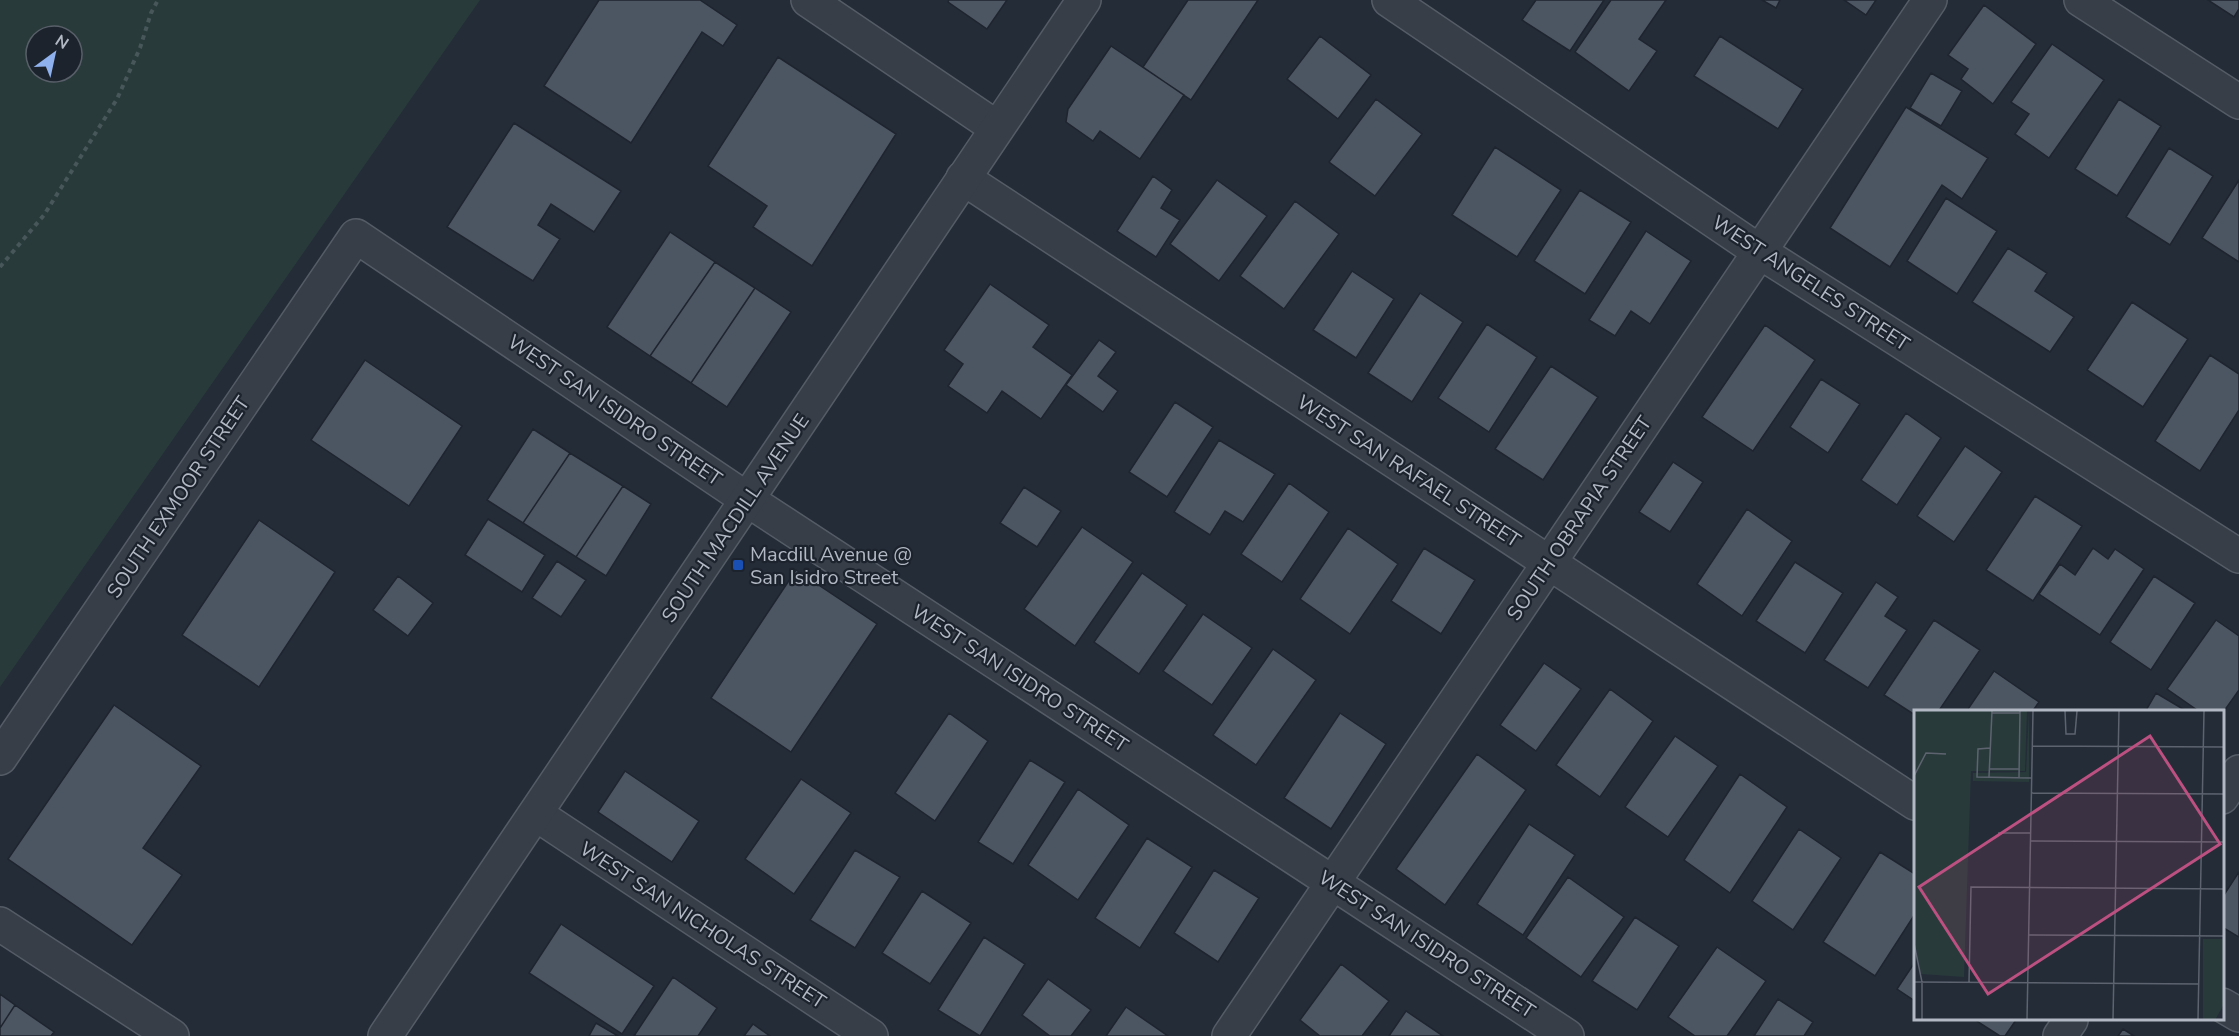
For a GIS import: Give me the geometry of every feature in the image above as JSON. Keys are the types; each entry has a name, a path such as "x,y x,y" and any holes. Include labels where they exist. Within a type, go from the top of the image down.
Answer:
{"street":[{"path":"808,0 997,128"},
{"name":"SOUTH MACDILL AVENUE","path":"385,1036 1084,0"},
{"name":"WEST ANGELES STREET","path":"1389,0 1760,252 2239,556"},
{"name":"SOUTH OBRAPIA STREET","path":"1228,1036 1930,0"},
{"path":"2081,0 2239,102"},
{"name":"WEST SAN RAFAEL STREET","path":"963,178 1914,802"},
{"name":"WEST SAN ISIDRO STREET","path":"356,236 748,500 1568,1036"},
{"name":"SOUTH EXMOOR STREET","path":"0,758 356,236"},
{"path":"2224,795 2239,772"},
{"name":"WEST SAN NICHOLAS STREET","path":"536,814 871,1036"},
{"path":"0,924 172,1036"},
{"path":"2224,1006 2239,1015"},
{"path":"2060,1036 2071,1021"}],"path":[{"path":"0,267 44,215 117,99 158,0"}],"shaded area":[{"path":"0,0 480,0 0,687"}],"building":[{"path":"599,0 700,0 737,25 723,46 702,32 631,143 544,86"},
{"path":"949,0 1007,0 987,29 948,2"},
{"path":"1188,0 1258,0 1191,100 1143,67"},
{"path":"1536,0 1604,0 1570,51 1522,20"},
{"path":"1611,0 1666,0 1639,39 1657,51 1629,91 1575,52"},
{"path":"1762,0 1780,0 1776,8"},
{"path":"1844,0 1876,0 1866,15"},
{"path":"2208,0 2239,0 2239,9 2234,17"},
{"path":"1984,5 2036,44 1993,104 1961,79 1968,69 1948,55"},
{"path":"1320,36 1371,75 1338,119 1287,79"},
{"path":"1720,36 1803,89 1778,129 1694,76"},
{"path":"2052,44 2104,80 2049,158 2015,134 2029,114 2011,102"},
{"path":"1111,46 1184,95 1140,159 1100,131 1093,141 1066,122 1068,109"},
{"path":"778,57 896,134 812,266 753,227 767,206 708,166"},
{"path":"1931,73 1962,91 1941,126 1910,108"},
{"path":"1376,99 1422,134 1375,196 1329,162"},
{"path":"2119,99 2161,126 2117,196 2075,169"},
{"path":"1906,107 1988,158 1962,199 1942,185 1890,267 1830,228"},
{"path":"514,123 621,191 594,232 551,204 538,225 560,239 533,281 447,227"},
{"path":"1495,147 1561,190 1517,257 1452,215"},
{"path":"2169,148 2213,176 2170,245 2126,217"},
{"path":"1153,176 1172,190 1161,208 1180,220 1156,257 1117,231"},
{"path":"1217,180 1267,216 1219,281 1170,244"},
{"path":"2239,180 2239,262 2202,238"},
{"path":"1580,190 1631,222 1585,294 1534,261"},
{"path":"1946,198 1997,231 1957,294 1907,261"},
{"path":"1295,201 1339,234 1284,309 1240,276"},
{"path":"1646,231 1691,261 1650,324 1631,311 1615,336 1589,320"},
{"path":"670,232 715,262 650,356 607,327"},
{"path":"2008,248 2047,273 2035,291 2074,317 2050,352 1972,302"},
{"path":"715,262 755,288 691,383 650,356"},
{"path":"1352,271 1394,299 1356,358 1313,330"},
{"path":"990,284 1049,325 1033,347 1072,375 1041,419 1002,391 987,413 948,386 963,364 944,350"},
{"path":"755,288 791,312 727,407 691,383"},
{"path":"1420,293 1463,322 1412,402 1368,373"},
{"path":"2132,302 2188,339 2143,407 2087,370"},
{"path":"1487,324 1537,357 1489,432 1438,398"},
{"path":"1765,325 1815,360 1753,451 1702,417"},
{"path":"1099,340 1116,352 1098,376 1118,391 1103,412 1066,385"},
{"path":"2210,355 2239,374 2239,410 2200,471 2155,441"},
{"path":"365,360 462,426 409,506 311,440"},
{"path":"1551,366 1598,397 1543,480 1495,449"},
{"path":"1821,379 1860,404 1828,453 1790,427"},
{"path":"1175,402 1213,427 1167,497 1129,472"},
{"path":"1906,413 1941,438 1897,505 1861,480"},
{"path":"533,429 570,453 523,523 487,500"},
{"path":"1219,440 1275,474 1243,522 1225,511 1210,535 1174,512"},
{"path":"1965,446 2002,472 1954,542 1917,516"},
{"path":"570,453 623,486 576,557 523,523"},
{"path":"1673,462 1703,482 1670,532 1639,512"},
{"path":"1289,483 1329,512 1282,582 1241,554"},
{"path":"623,486 651,504 606,576 576,557"},
{"path":"1024,487 1061,511 1037,547 1000,523"},
{"path":"2035,496 2082,526 2033,601 1986,570"},
{"path":"1747,509 1792,541 1742,616 1697,584"},
{"path":"488,519 545,555 522,592 465,555"},
{"path":"259,520 335,572 259,687 182,635"},
{"path":"1082,527 1133,562 1075,646 1024,609"},
{"path":"1348,528 1398,564 1350,634 1300,599"},
{"path":"1424,548 1475,580 1441,634 1391,601"},
{"path":"2093,548 2108,559 2115,549 2144,569 2100,635 2039,594 2060,564 2075,575"},
{"path":"557,561 586,580 561,617 532,598"},
{"path":"1795,562 1843,593 1805,653 1756,621"},
{"path":"796,570 877,624 791,752 711,698"},
{"path":"1142,573 1187,605 1139,674 1094,642"},
{"path":"398,576 433,603 408,636 373,610"},
{"path":"2154,576 2195,603 2151,670 2110,642"},
{"path":"1876,582 1898,597 1885,616 1907,630 1868,688 1824,660"},
{"path":"1203,614 1252,648 1212,705 1163,671"},
{"path":"1934,620 1980,650 1939,710 1914,710 1914,714 1884,695"},
{"path":"2216,620 2239,636 2239,690 2224,711 2197,710 2167,689"},
{"path":"1273,649 1316,680 1256,765 1213,735"},
{"path":"1544,663 1581,689 1536,751 1500,725"},
{"path":"1994,671 2039,702 2033,710 1967,710"},
{"path":"1610,689 1653,721 1600,797 1556,765"},
{"path":"2156,693 2185,710 2146,710"},
{"path":"114,705 201,766 143,848 182,875 132,945 8,859"},
{"path":"949,713 988,741 935,821 895,793"},
{"path":"1340,713 1386,744 1331,829 1284,798"},
{"path":"1675,736 1718,766 1668,837 1625,807"},
{"path":"1477,754 1526,790 1445,905 1396,869"},
{"path":"1030,760 1065,782 1013,864 978,842"},
{"path":"625,771 699,821 672,862 598,812"},
{"path":"1740,774 1787,807 1730,893 1684,860"},
{"path":"801,779 851,813 794,894 745,859"},
{"path":"1078,789 1129,825 1078,900 1028,865"},
{"path":"1529,824 1575,855 1523,935 1477,904"},
{"path":"1799,829 1841,858 1793,930 1752,901"},
{"path":"1147,838 1192,867 1140,948 1095,918"},
{"path":"855,850 900,877 855,948 810,920"},
{"path":"1880,852 1914,873 1914,916 1875,976 1823,942"},
{"path":"1214,870 1259,898 1218,962 1174,933"},
{"path":"2239,872 2239,937 2224,928 2224,895"},
{"path":"1568,877 1624,917 1581,977 1526,938"},
{"path":"922,891 971,923 930,984 882,953"},
{"path":"1635,917 1679,946 1637,1010 1592,981"},
{"path":"561,924 654,986 622,1034 529,973"},
{"path":"984,937 1025,964 980,1036 938,1010"},
{"path":"1717,947 1766,981 1727,1036 1695,1036 1668,1017"},
{"path":"1341,964 1389,1001 1362,1036 1320,1036 1300,1020"},
{"path":"1914,964 1914,1000 1897,989"},
{"path":"673,977 717,1008 698,1036 634,1036"},
{"path":"1048,979 1091,1010 1071,1036 1050,1036 1022,1015"},
{"path":"0,994 15,1005 0,1028"},
{"path":"1778,999 1813,1022 1804,1036 1754,1036"},
{"path":"15,1005 54,1032 51,1036 0,1036 0,1028"},
{"path":"1126,1007 1168,1036 1106,1036"},
{"path":"1406,1011 1443,1036 1389,1036"},
{"path":"1977,1021 2015,1021 2005,1036 2000,1036"},
{"path":"596,1023 618,1036 589,1036"},
{"path":"753,1024 770,1036 744,1036"},
{"path":"2123,1029 2134,1036 2118,1036"}],"place":[{"name":"Macdill Avenue @ San Isidro Street","path":"738,565"}]}
